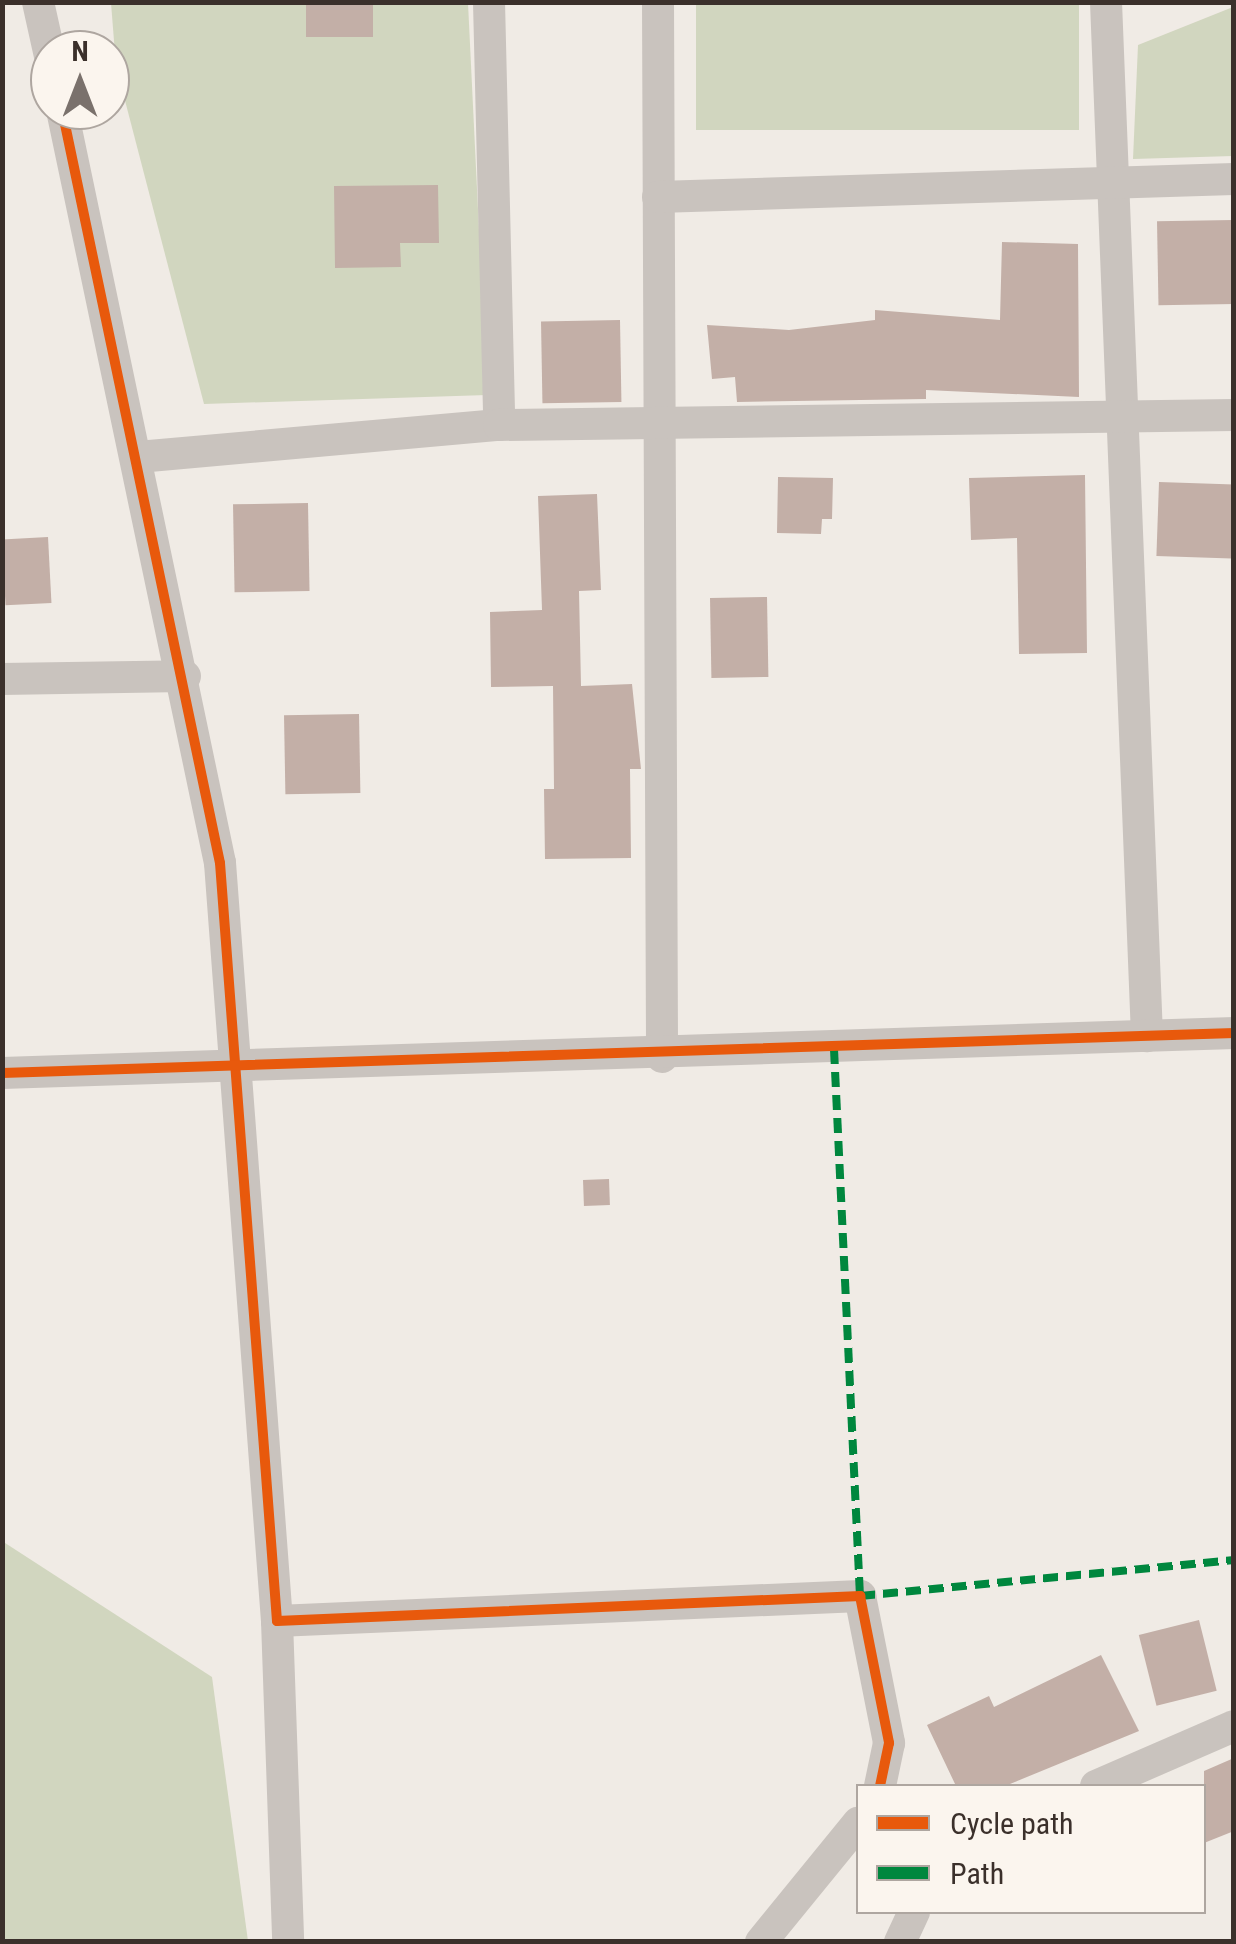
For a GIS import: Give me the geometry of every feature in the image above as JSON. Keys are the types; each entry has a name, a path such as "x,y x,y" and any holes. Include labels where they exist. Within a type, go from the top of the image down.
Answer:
{"street":[{"path":"38,2 44,30"},
{"path":"488,2 500,424"},
{"path":"658,2 662,1057"},
{"path":"1106,2 1110,179 1125,412 1147,1036"},
{"path":"66,130 185,676 220,863 239,1060 277,1621 288,1942"},
{"path":"658,197 1110,179 1234,179"},
{"path":"138,457 500,424 1125,412 1234,415"},
{"path":"2,679 185,676"},
{"path":"2,1073 239,1060 662,1057 1234,1032"},
{"path":"277,1621 860,1596 888,1744 880,1784"},
{"path":"1101,1784 1234,1726"},
{"path":"761,1942 856,1825"},
{"path":"900,1942 913,1914"}],"green space":[{"path":"111,3 468,3 487,395 204,404 130,120 130,30 113,30"},
{"path":"696,3 1079,3 1079,130 696,130"},
{"path":"1233,7 1233,156 1133,159 1138,45"},
{"path":"2,1541 212,1677 248,1941 3,1941"}],"building":[{"path":"306,2 373,2 373,37 306,37"},
{"path":"438,185 439,243 400,243 401,267 335,268 334,186"},
{"path":"1233,220 1234,304 1158,305 1157,221"},
{"path":"1002,242 1078,244 1079,397 926,390 926,399 737,402 735,377 712,379 707,325 789,330 875,320 875,310 1000,320"},
{"path":"620,320 621,402 542,403 541,321"},
{"path":"1085,475 1087,653 1019,654 1017,538 971,540 969,478"},
{"path":"778,477 833,478 832,519 822,519 821,534 777,533"},
{"path":"1159,482 1234,485 1231,559 1156,556"},
{"path":"597,494 601,590 579,591 581,686 632,684 641,769 630,769 631,858 545,859 544,789 554,789 553,686 491,687 490,612 542,610 538,496"},
{"path":"308,503 310,591 235,592 233,504"},
{"path":"48,537 51,603 6,605 2,539"},
{"path":"767,597 768,677 711,678 710,598"},
{"path":"359,714 360,793 285,794 284,715"},
{"path":"609,1179 610,1205 584,1206 583,1180"},
{"path":"1199,1620 1217,1691 1157,1706 1139,1635"},
{"path":"1101,1655 1139,1731 1010,1784 955,1784 927,1725 989,1696 994,1707"},
{"path":"1234,1758 1234,1831 1206,1842 1206,1784 1204,1771"}],"marked path":[{"path":"834,1049 860,1596 1234,1560"}],"cycle path":[{"path":"66,130 220,863 277,1621 860,1596 889,1743 880,1784"},
{"path":"2,1073 1234,1033"}]}
